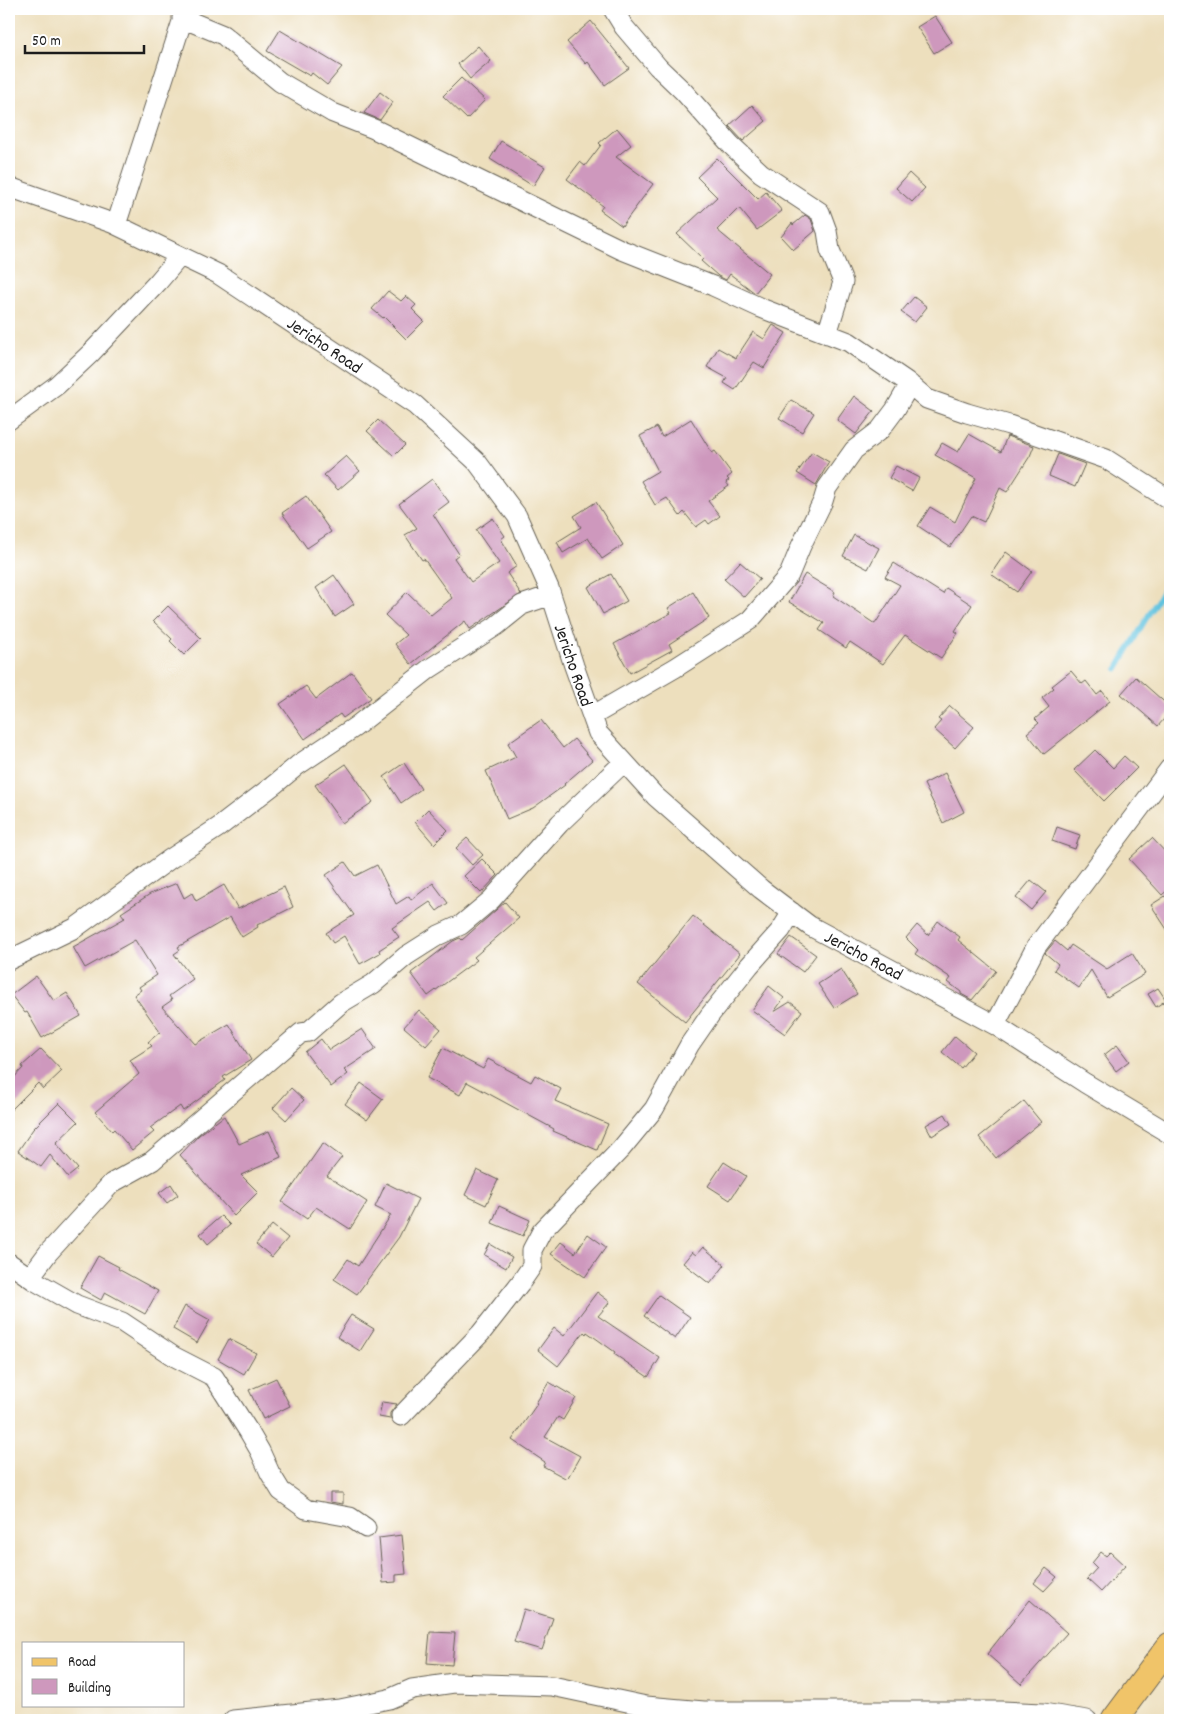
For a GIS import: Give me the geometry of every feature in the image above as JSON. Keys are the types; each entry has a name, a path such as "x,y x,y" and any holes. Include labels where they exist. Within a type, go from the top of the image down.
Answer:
{"main road":[{"path":"1114,1720 1170,1645"}],"street":[{"path":"613,9 624,27 658,67 684,92 731,145 761,173 820,212 827,231 830,250 843,282 827,334"},
{"path":"116,225 184,14 223,35 280,82 333,113 374,129 622,250 713,286 761,308 849,342 910,384 927,399 967,413 1009,424 1106,459 1170,500"},
{"name":"Jericho Road","path":"9,187 116,225 218,274 415,405 477,462 517,516 551,595 598,733 655,796 761,889 810,926 995,1025 1085,1083 1170,1134"},
{"path":"9,420 57,385 91,353 180,256"},
{"path":"592,716 676,668 750,620 789,575 823,501 827,488 854,450 880,430 895,410 910,384"},
{"path":"9,960 74,928 218,827 276,784 298,764 355,727 429,669 496,626 522,605 551,595"},
{"path":"30,1277 48,1253 112,1183 152,1162 341,1003 373,984 406,956 439,935 461,925 491,900 560,823 624,762"},
{"path":"995,1025 1036,947 1170,768"},
{"path":"401,1416 482,1333 510,1297 532,1266 532,1250 542,1231 621,1149 654,1109 685,1053 710,1014 748,966 781,930 792,912"},
{"path":"9,1263 77,1305 122,1322 173,1356 214,1377 260,1451 281,1491 306,1509 350,1517 366,1528"},
{"path":"240,1720 340,1710 389,1698 412,1688 454,1683 552,1686 646,1706 704,1710 1002,1711 1043,1713 1087,1720"}],"building":[{"path":"935,16 952,42 934,53 917,27"},
{"path":"591,21 629,68 605,85 588,62 586,64 567,42"},
{"path":"280,30 342,67 327,85 312,73 310,76 267,51"},
{"path":"478,46 491,61 470,79 458,64"},
{"path":"461,78 485,100 467,119 443,96"},
{"path":"380,92 393,102 380,120 364,113"},
{"path":"752,105 766,121 743,141 729,126"},
{"path":"617,128 631,145 616,157 653,184 622,226 600,210 603,206 567,179 580,162 585,166 601,145 599,143"},
{"path":"501,141 545,167 533,186 490,159"},
{"path":"717,158 758,199 766,192 782,211 757,230 739,208 717,230 770,274 755,293 730,274 726,280 718,276 701,261 703,259 677,234 717,197 697,177"},
{"path":"909,173 925,188 912,202 896,188"},
{"path":"805,215 811,219 815,231 793,250 781,237 792,223 793,225"},
{"path":"388,291 401,301 406,296 416,305 412,309 424,321 406,339 384,317 372,309"},
{"path":"914,297 927,307 915,322 901,312"},
{"path":"773,325 786,333 764,368 754,362 735,390 724,383 727,378 707,367 718,348 736,358 753,332 764,339"},
{"path":"854,396 874,411 856,434 837,420"},
{"path":"791,400 814,413 802,432 779,418"},
{"path":"691,419 712,453 715,451 732,474 727,478 729,480 726,482 729,486 708,501 720,516 709,524 706,520 696,527 684,512 680,516 667,498 655,505 641,481 658,471 640,436 657,427 662,437"},
{"path":"378,420 405,445 394,456 367,431"},
{"path":"969,434 1001,452 1007,436 1034,446 1030,456 1007,492 1000,488 984,522 971,516 950,547 918,526 930,507 955,522 976,478 935,455 942,443 958,452"},
{"path":"812,452 829,462 816,485 797,473"},
{"path":"1058,454 1085,464 1075,487 1049,476"},
{"path":"346,456 360,471 338,490 324,475"},
{"path":"896,466 919,478 912,491 889,478"},
{"path":"432,479 449,502 433,514 459,554 454,558 471,582 499,563 476,530 493,518 505,536 501,539 517,566 507,573 521,594 470,629 465,621 411,664 395,644 406,635 385,615 407,592 431,615 452,598 405,535 417,528 399,504"},
{"path":"306,496 331,532 307,548 282,513"},
{"path":"596,502 623,545 602,559 588,538 563,553 557,542 581,527 574,516"},
{"path":"854,535 879,548 868,569 843,556"},
{"path":"1006,552 1032,571 1017,592 991,574"},
{"path":"740,562 760,579 744,597 724,579"},
{"path":"894,563 943,594 946,588 972,605 955,631 958,633 941,658 905,635 883,664 850,642 846,648 819,630 824,623 789,602 805,574 835,592 833,596 875,624 900,585 885,577"},
{"path":"611,574 627,601 603,614 588,587"},
{"path":"334,575 354,604 335,617 316,588"},
{"path":"693,592 709,618 669,644 672,650 630,673 614,644 671,613 668,608"},
{"path":"168,606 201,638 184,655 170,641 172,639 153,621"},
{"path":"1071,671 1082,684 1086,681 1097,695 1102,691 1110,701 1044,754 1027,733 1039,723 1035,719 1049,707 1042,698 1054,688 1052,686"},
{"path":"352,672 371,698 343,718 340,714 305,739 280,704 306,686 316,699"},
{"path":"1136,677 1170,707 1170,712 1158,726 1121,694"},
{"path":"950,706 974,727 955,748 934,729 941,721 938,719"},
{"path":"541,720 563,748 574,739 592,760 565,785 533,808 507,819 486,771 516,757 508,743"},
{"path":"1095,750 1113,768 1124,756 1137,768 1104,801 1074,770"},
{"path":"404,763 421,789 401,803 384,777"},
{"path":"346,764 373,802 342,823 315,785"},
{"path":"945,773 964,812 943,823 924,784"},
{"path":"428,809 448,830 434,844 415,822"},
{"path":"1057,827 1080,835 1075,849 1052,841"},
{"path":"467,838 483,855 472,865 456,848"},
{"path":"1152,838 1170,857 1170,888 1162,895 1129,859"},
{"path":"482,859 498,875 481,893 464,876"},
{"path":"345,862 355,876 377,865 396,904 409,896 411,900 433,883 448,903 437,911 430,902 392,928 399,937 379,950 380,953 360,964 344,936 333,943 326,933 354,915 326,875"},
{"path":"1031,880 1046,892 1031,910 1016,898"},
{"path":"177,883 184,898 192,893 196,901 224,885 238,909 284,887 293,907 257,925 258,927 242,937 230,917 178,947 180,950 174,954 193,979 169,996 172,1000 162,1007 195,1044 229,1024 251,1060 223,1077 225,1080 183,1111 180,1106 150,1128 154,1132 132,1150 114,1129 112,1131 95,1112 139,1074 130,1060 152,1046 148,1042 160,1032 134,995 141,990 139,987 157,975 135,940 85,968 73,947 125,918 121,913 150,894"},
{"path":"1170,893 1170,934 1151,905"},
{"path":"505,902 519,918 474,957 477,960 428,996 411,973 453,941 460,938 462,940"},
{"path":"693,916 740,954 685,1022 638,984"},
{"path":"938,921 960,937 958,940 996,971 972,1000 961,994 948,982 951,978 915,954 918,950 906,938 917,925 928,935"},
{"path":"791,937 816,955 803,972 778,954"},
{"path":"1055,941 1067,951 1071,945 1107,969 1132,953 1145,974 1107,997 1091,970 1079,988 1054,970 1058,964 1045,953"},
{"path":"841,969 857,994 834,1008 818,984"},
{"path":"36,976 54,1001 67,993 81,1016 42,1038 27,1012 25,1013 11,995"},
{"path":"769,986 784,998 774,1012 790,1002 802,1011 785,1034 752,1010"},
{"path":"1158,988 1166,1000 1156,1007 1148,994"},
{"path":"419,1010 441,1029 426,1046 404,1027"},
{"path":"362,1029 376,1049 344,1070 348,1074 331,1087 305,1052 321,1039 329,1050"},
{"path":"955,1036 974,1052 961,1068 942,1052"},
{"path":"1117,1045 1129,1061 1116,1071 1104,1055"},
{"path":"443,1048 483,1069 488,1059 531,1082 535,1075 561,1089 555,1101 608,1124 597,1150 553,1131 554,1129 467,1082 460,1095 427,1078"},
{"path":"41,1049 62,1071 43,1089 38,1083 9,1112 9,1083 23,1068 22,1066"},
{"path":"361,1083 383,1099 367,1120 345,1104"},
{"path":"291,1088 304,1100 286,1120 273,1108"},
{"path":"1024,1101 1041,1122 996,1158 979,1137"},
{"path":"59,1103 78,1122 56,1143 78,1169 68,1177 50,1155 41,1167 18,1151 33,1129"},
{"path":"945,1114 951,1124 932,1136 926,1125"},
{"path":"224,1116 239,1144 269,1131 281,1157 241,1175 258,1192 234,1216 180,1155 199,1135"},
{"path":"323,1143 342,1157 327,1176 367,1202 350,1229 316,1207 307,1219 282,1202"},
{"path":"724,1162 746,1176 730,1200 708,1186"},
{"path":"477,1170 498,1180 486,1205 465,1195"},
{"path":"386,1183 418,1199 399,1237 357,1294 334,1279 348,1259 358,1266 391,1215 375,1207"},
{"path":"171,1184 178,1195 167,1203 159,1193"},
{"path":"499,1206 530,1220 523,1236 492,1223"},
{"path":"221,1216 230,1225 208,1244 200,1234"},
{"path":"272,1225 288,1238 272,1257 256,1244"},
{"path":"588,1234 606,1247 585,1277 551,1254 561,1242 575,1253"},
{"path":"490,1244 512,1257 506,1268 484,1255"},
{"path":"703,1247 725,1265 710,1284 683,1263 692,1252 696,1255"},
{"path":"98,1256 158,1291 145,1314 105,1292 101,1300 80,1288"},
{"path":"597,1292 610,1302 598,1316 660,1358 648,1377 614,1354 615,1352 587,1332 586,1334 584,1332 558,1366 538,1350 554,1328 564,1336"},
{"path":"659,1295 690,1317 675,1339 644,1316"},
{"path":"185,1306 210,1320 197,1343 173,1329"},
{"path":"351,1315 374,1329 360,1351 337,1337"},
{"path":"229,1339 256,1353 244,1374 218,1359"},
{"path":"276,1378 290,1406 263,1419 249,1390"},
{"path":"549,1382 576,1398 563,1420 558,1417 545,1437 580,1456 567,1479 543,1466 545,1462 512,1440 537,1404"},
{"path":"382,1402 397,1404 390,1413 390,1419 379,1417"},
{"path":"330,1493 343,1493 343,1504 330,1502"},
{"path":"402,1535 406,1574 396,1575 396,1582 383,1583 379,1538"},
{"path":"1101,1552 1106,1556 1110,1552 1125,1566 1101,1592 1087,1579 1097,1568 1092,1563"},
{"path":"1046,1568 1057,1577 1044,1591 1034,1583"},
{"path":"1030,1600 1067,1633 1021,1684 987,1654"},
{"path":"524,1609 553,1618 542,1650 514,1642"},
{"path":"430,1632 455,1633 452,1665 427,1663"}],"waterway":[{"path":"1117,669 1170,578"}]}
